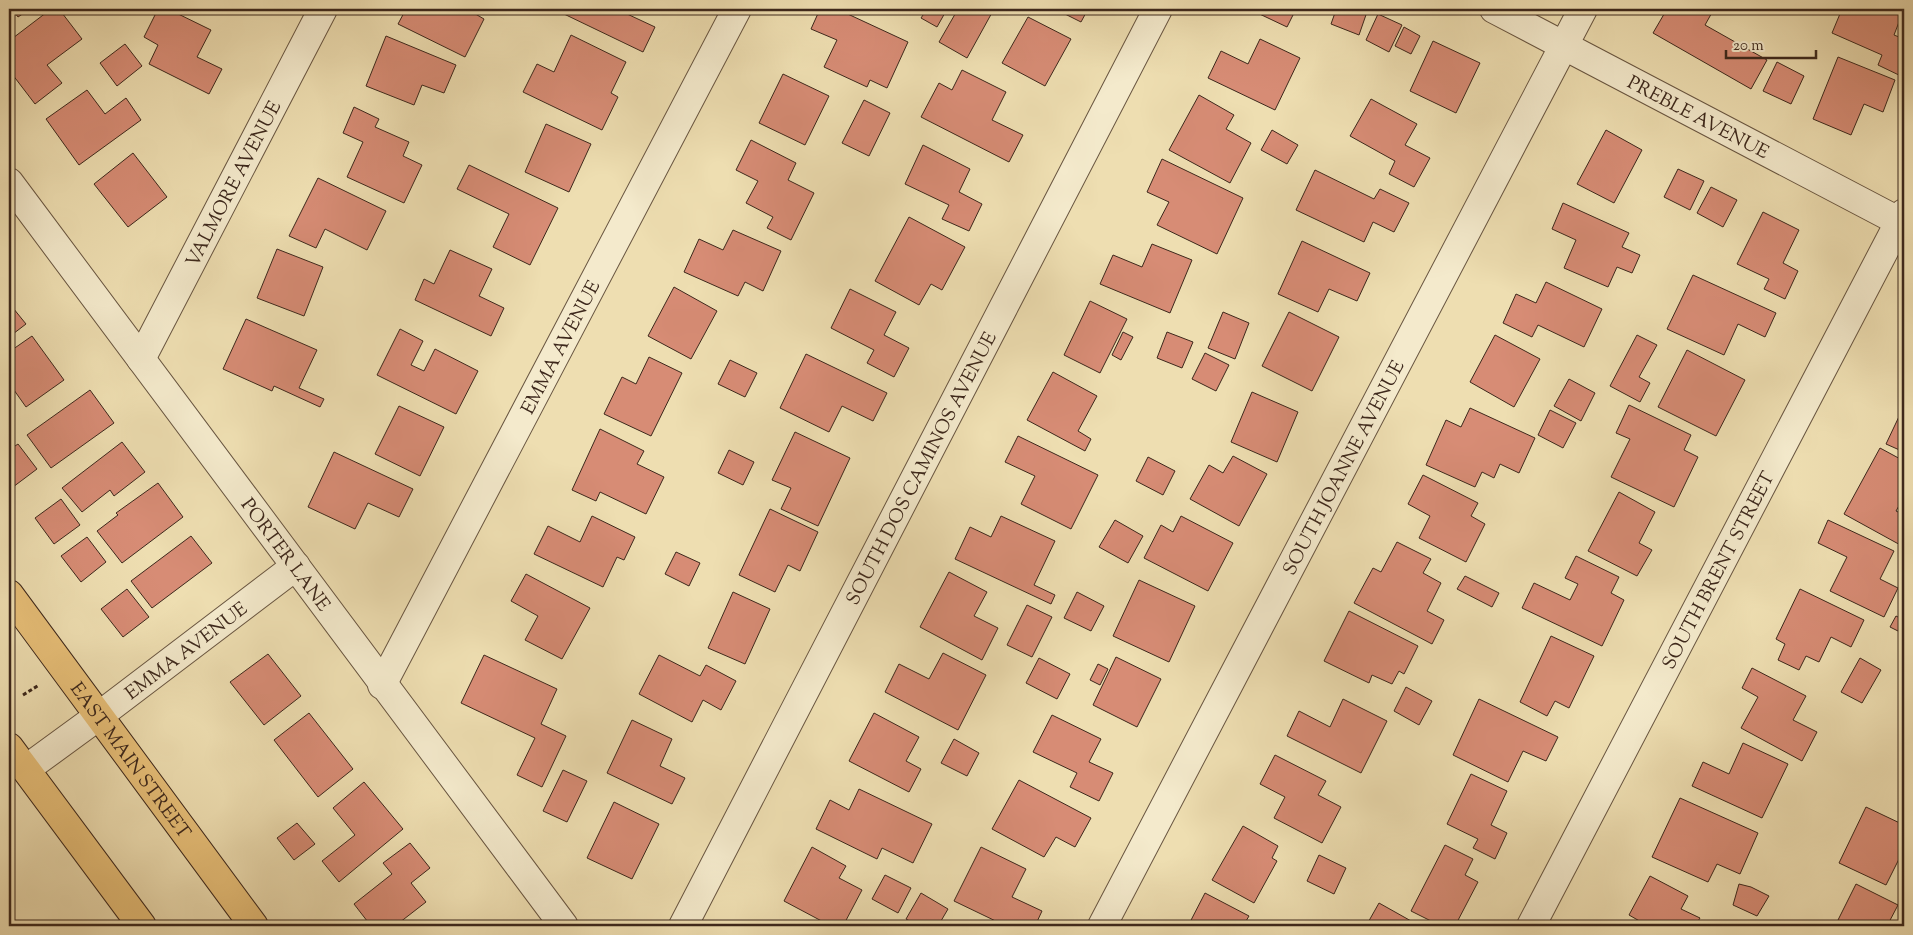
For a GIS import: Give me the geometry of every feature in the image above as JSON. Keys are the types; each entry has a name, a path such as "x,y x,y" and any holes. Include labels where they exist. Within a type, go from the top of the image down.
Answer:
{"main road":[{"name":"EAST MAIN STREET","path":"9,594 254,926"},
{"path":"9,747 142,926"}],"street":[{"name":"VALMORE AVENUE","path":"141,359 323,9"},
{"name":"EMMA AVENUE","path":"382,685 737,9"},
{"name":"SOUTH DOS CAMINOS AVENUE","path":"683,926 1158,9"},
{"name":"PREBLE AVENUE","path":"1494,9 1903,219"},
{"name":"SOUTH JOANNE AVENUE","path":"1102,926 1583,9"},
{"name":"PORTER LANE","path":"9,182 296,566 382,685 564,926"},
{"name":"SOUTH BRENT STREET","path":"1531,926 1903,219"},
{"name":"EMMA AVENUE","path":"26,769 100,716 296,566"}],"path":[{"path":"23,695 44,682"}],"building":[{"path":"12,9 30,9 18,17"},
{"path":"51,9 59,9 82,39 47,65 62,83 35,104 9,70 9,41"},
{"path":"158,9 168,9 211,30 197,57 222,69 209,94 149,64 158,45 144,37"},
{"path":"406,9 474,9 472,12 484,19 465,57 398,24"},
{"path":"567,9 627,9 625,13 655,27 643,52 564,14"},
{"path":"820,9 837,9 908,42 887,88 870,80 867,87 824,67 837,40 811,29"},
{"path":"927,9 943,9 946,11 937,27 921,18"},
{"path":"958,9 994,9 967,58 939,42"},
{"path":"1055,9 1088,9 1081,22"},
{"path":"1249,9 1296,9 1287,27"},
{"path":"1333,9 1368,9 1359,35 1331,24 1336,10"},
{"path":"1667,9 1714,9 1705,25 1767,60 1751,89 1653,33"},
{"path":"1842,9 1904,9 1894,35 1904,39 1903,77 1878,65 1882,55 1832,33"},
{"path":"1378,14 1402,25 1389,52 1366,40"},
{"path":"1028,17 1071,39 1045,86 1002,63"},
{"path":"1404,27 1420,36 1411,54 1395,46"},
{"path":"571,35 626,62 611,93 618,97 602,130 523,92 537,64 554,72"},
{"path":"386,36 456,65 444,93 422,85 414,105 366,86"},
{"path":"1260,39 1300,58 1275,110 1208,78 1221,51 1248,64"},
{"path":"1433,41 1480,63 1456,113 1410,91"},
{"path":"125,44 142,66 117,86 100,63"},
{"path":"1838,57 1895,80 1883,112 1864,104 1851,135 1813,119"},
{"path":"1777,62 1804,76 1791,104 1763,91"},
{"path":"962,70 1006,92 992,120 1023,135 1009,162 921,117 939,83 952,90"},
{"path":"783,74 829,96 805,145 759,123"},
{"path":"87,90 105,114 126,98 141,120 79,165 46,119"},
{"path":"1199,95 1234,115 1226,129 1251,143 1230,183 1169,150"},
{"path":"1371,99 1417,124 1405,145 1430,158 1414,187 1389,174 1395,161 1350,136"},
{"path":"864,100 890,113 869,156 842,143"},
{"path":"354,107 379,119 375,127 409,142 403,156 422,165 404,203 347,177 363,142 343,133"},
{"path":"546,124 591,144 569,192 525,172"},
{"path":"1272,130 1298,145 1287,164 1261,150"},
{"path":"1606,130 1642,150 1614,203 1577,184"},
{"path":"751,140 796,163 788,180 814,193 791,240 767,228 773,217 746,203 758,181 736,170"},
{"path":"923,145 970,169 959,192 982,204 969,231 942,219 949,205 905,184"},
{"path":"133,153 167,197 128,227 94,184"},
{"path":"1162,159 1243,198 1217,254 1157,225 1169,202 1147,192"},
{"path":"469,165 558,208 530,265 493,247 509,214 457,189"},
{"path":"1678,169 1704,181 1690,210 1664,197"},
{"path":"1315,170 1374,199 1380,189 1409,203 1394,232 1373,222 1364,242 1296,210"},
{"path":"318,178 386,211 367,250 325,229 316,248 289,236"},
{"path":"1711,187 1737,200 1723,227 1697,213"},
{"path":"1563,203 1629,233 1622,247 1640,255 1632,273 1617,267 1608,287 1564,268 1576,240 1552,229"},
{"path":"1763,212 1799,230 1783,263 1798,271 1785,299 1764,289 1769,279 1737,264"},
{"path":"909,217 965,247 942,290 931,284 919,305 875,281"},
{"path":"733,230 781,251 763,291 745,282 738,296 684,272 699,239 723,250"},
{"path":"1302,241 1370,273 1357,301 1329,289 1318,312 1278,294"},
{"path":"1152,244 1192,260 1170,313 1100,284 1113,255 1142,267"},
{"path":"277,249 323,267 304,316 257,298"},
{"path":"450,250 492,269 479,296 504,308 491,336 415,300 424,279 434,284"},
{"path":"1693,275 1776,313 1765,337 1738,324 1724,355 1667,329"},
{"path":"1546,282 1602,309 1584,347 1538,325 1532,337 1503,323 1516,294 1536,303"},
{"path":"674,287 717,311 691,359 648,336"},
{"path":"850,289 896,312 884,335 909,348 894,377 867,363 874,350 831,328"},
{"path":"1090,301 1127,319 1100,373 1064,355"},
{"path":"9,303 26,324 9,337"},
{"path":"1223,312 1249,323 1235,359 1208,348"},
{"path":"1289,312 1339,337 1312,391 1262,366"},
{"path":"246,319 317,350 299,388 324,399 320,407 274,386 272,391 223,369"},
{"path":"400,329 423,341 411,365 424,371 435,349 478,371 456,414 377,375"},
{"path":"1123,332 1133,337 1121,360 1112,355"},
{"path":"1167,332 1193,342 1182,368 1157,358"},
{"path":"1495,335 1540,359 1514,407 1470,382"},
{"path":"1637,335 1657,345 1639,377 1650,383 1640,402 1610,386"},
{"path":"32,336 64,380 26,407 9,383 9,352"},
{"path":"1687,350 1745,380 1716,436 1658,407"},
{"path":"1205,353 1229,365 1216,391 1192,379"},
{"path":"806,354 887,393 873,421 842,406 829,432 780,408"},
{"path":"649,357 682,373 651,436 604,414 622,377 636,384"},
{"path":"730,360 757,373 745,397 718,384"},
{"path":"1053,372 1097,396 1078,431 1091,439 1085,451 1027,420"},
{"path":"1569,379 1595,393 1581,421 1554,406"},
{"path":"90,390 114,423 51,468 27,435"},
{"path":"1252,392 1298,412 1277,462 1231,442"},
{"path":"1629,405 1691,435 1684,450 1698,457 1674,507 1611,477 1630,439 1616,433"},
{"path":"399,406 444,427 420,476 375,454"},
{"path":"1904,406 1904,452 1886,444"},
{"path":"1470,408 1535,438 1519,473 1500,464 1494,478 1482,472 1475,487 1426,465 1446,420 1461,427"},
{"path":"1550,410 1576,423 1563,448 1538,435"},
{"path":"600,429 644,451 637,464 664,477 646,514 600,492 596,501 572,490"},
{"path":"795,432 850,458 818,526 781,509 791,488 772,480"},
{"path":"1018,436 1098,475 1071,529 1021,504 1035,476 1005,462"},
{"path":"122,442 145,472 114,496 110,490 82,512 62,488"},
{"path":"18,444 37,469 13,487 9,481 9,450"},
{"path":"1880,448 1904,461 1904,497 1896,511 1904,515 1904,547 1844,514"},
{"path":"729,450 754,462 743,485 718,473"},
{"path":"334,452 413,489 399,517 368,503 355,529 308,507"},
{"path":"1233,456 1267,474 1239,526 1190,499 1209,465 1223,473"},
{"path":"1148,457 1175,471 1163,495 1136,481"},
{"path":"1423,475 1478,503 1471,516 1485,524 1466,562 1419,538 1430,516 1408,504"},
{"path":"158,483 183,517 122,563 97,531 118,515 116,513"},
{"path":"1619,492 1655,512 1639,543 1652,550 1637,576 1588,551"},
{"path":"61,499 80,525 54,544 35,518"},
{"path":"770,509 818,532 800,571 788,565 775,592 739,575"},
{"path":"592,516 635,537 624,560 617,557 603,587 534,554 548,526 580,542"},
{"path":"1001,516 1055,541 1034,585 1055,595 1051,604 955,559 970,527 991,537"},
{"path":"1181,516 1233,543 1208,591 1144,558 1161,525 1173,532"},
{"path":"1115,520 1143,536 1128,563 1099,547"},
{"path":"1828,520 1894,551 1880,579 1898,588 1884,617 1830,591 1847,557 1818,543"},
{"path":"191,536 212,563 152,608 131,581"},
{"path":"87,537 106,562 81,582 61,556"},
{"path":"1397,542 1431,559 1423,573 1441,583 1427,611 1444,620 1432,644 1354,603 1373,568 1381,572"},
{"path":"676,552 700,563 689,586 665,574"},
{"path":"1576,556 1619,577 1611,593 1624,600 1602,646 1522,608 1534,583 1570,600 1578,584 1565,578"},
{"path":"949,572 987,592 974,616 998,628 982,660 920,627"},
{"path":"526,574 590,608 562,659 525,640 538,616 511,601"},
{"path":"1465,576 1499,593 1492,607 1457,589"},
{"path":"1139,580 1195,606 1169,662 1113,636"},
{"path":"127,589 149,617 123,637 101,609"},
{"path":"1800,589 1864,620 1851,647 1831,637 1819,662 1806,656 1799,670 1778,660 1785,644 1776,639"},
{"path":"733,592 770,609 745,664 708,648"},
{"path":"1077,592 1104,606 1091,631 1064,618"},
{"path":"1027,605 1052,617 1032,657 1007,645"},
{"path":"1349,611 1418,646 1404,674 1399,671 1392,684 1372,675 1369,683 1324,661"},
{"path":"1896,616 1904,620 1904,634 1890,627"},
{"path":"1551,636 1594,656 1569,708 1555,701 1547,716 1520,702"},
{"path":"943,653 986,675 958,730 885,692 899,664 929,679"},
{"path":"268,654 301,696 264,725 230,682"},
{"path":"484,655 557,689 541,724 566,736 542,787 517,775 535,738 461,703"},
{"path":"659,655 700,676 706,665 736,681 721,710 703,700 692,722 639,694"},
{"path":"1116,657 1161,679 1137,727 1093,705"},
{"path":"1039,658 1070,674 1057,699 1026,683"},
{"path":"1860,658 1881,670 1862,703 1841,692"},
{"path":"1098,664 1108,669 1100,685 1090,680"},
{"path":"1752,668 1806,696 1793,720 1817,732 1802,761 1741,728 1758,697 1742,688"},
{"path":"1406,687 1432,701 1419,725 1394,711"},
{"path":"1343,699 1387,721 1361,773 1287,736 1299,711 1330,727"},
{"path":"1479,699 1558,737 1546,761 1523,751 1508,782 1453,755"},
{"path":"309,713 353,769 318,797 274,740"},
{"path":"874,713 919,737 906,761 921,769 909,792 849,761"},
{"path":"1052,715 1101,739 1089,762 1113,773 1099,801 1070,787 1077,773 1033,752"},
{"path":"632,720 672,739 660,766 685,778 672,804 607,773"},
{"path":"954,739 979,753 967,776 941,763"},
{"path":"1743,743 1788,764 1762,818 1692,786 1703,762 1729,774"},
{"path":"1275,755 1326,781 1318,795 1341,807 1322,843 1274,818 1285,797 1260,784"},
{"path":"563,770 587,781 567,822 543,811"},
{"path":"1471,774 1507,791 1491,825 1507,833 1495,859 1473,848 1478,839 1447,824"},
{"path":"1019,780 1091,818 1075,847 1056,837 1044,857 992,829"},
{"path":"364,782 403,829 339,882 322,861 355,835 333,808"},
{"path":"859,789 932,824 913,863 882,848 877,859 816,829 830,800 849,810"},
{"path":"1680,798 1758,833 1740,874 1717,864 1708,882 1652,857"},
{"path":"614,802 659,824 632,879 587,858"},
{"path":"1866,807 1904,825 1904,857 1901,855 1886,885 1839,863"},
{"path":"297,823 315,844 294,860 277,838"},
{"path":"1243,826 1278,846 1272,858 1277,861 1254,903 1212,880"},
{"path":"410,843 430,868 411,883 426,902 395,926 371,926 354,904 392,874 383,863"},
{"path":"1445,845 1473,859 1465,875 1478,882 1455,926 1441,926 1411,911"},
{"path":"812,847 846,866 839,878 862,890 843,926 831,926 784,901"},
{"path":"981,847 1026,869 1012,897 1042,911 1035,926 1006,926 954,901"},
{"path":"1319,855 1346,868 1334,894 1307,881"},
{"path":"885,875 911,888 898,913 872,899"},
{"path":"1650,876 1688,896 1681,909 1700,918 1695,926 1641,926 1643,923 1629,915"},
{"path":"1739,884 1751,887 1769,896 1757,916 1733,905"},
{"path":"1856,884 1898,905 1887,926 1835,926"},
{"path":"921,893 948,909 938,926 919,926 906,919"},
{"path":"1205,893 1249,916 1243,926 1188,926"},
{"path":"1379,903 1420,926 1366,926"}]}
